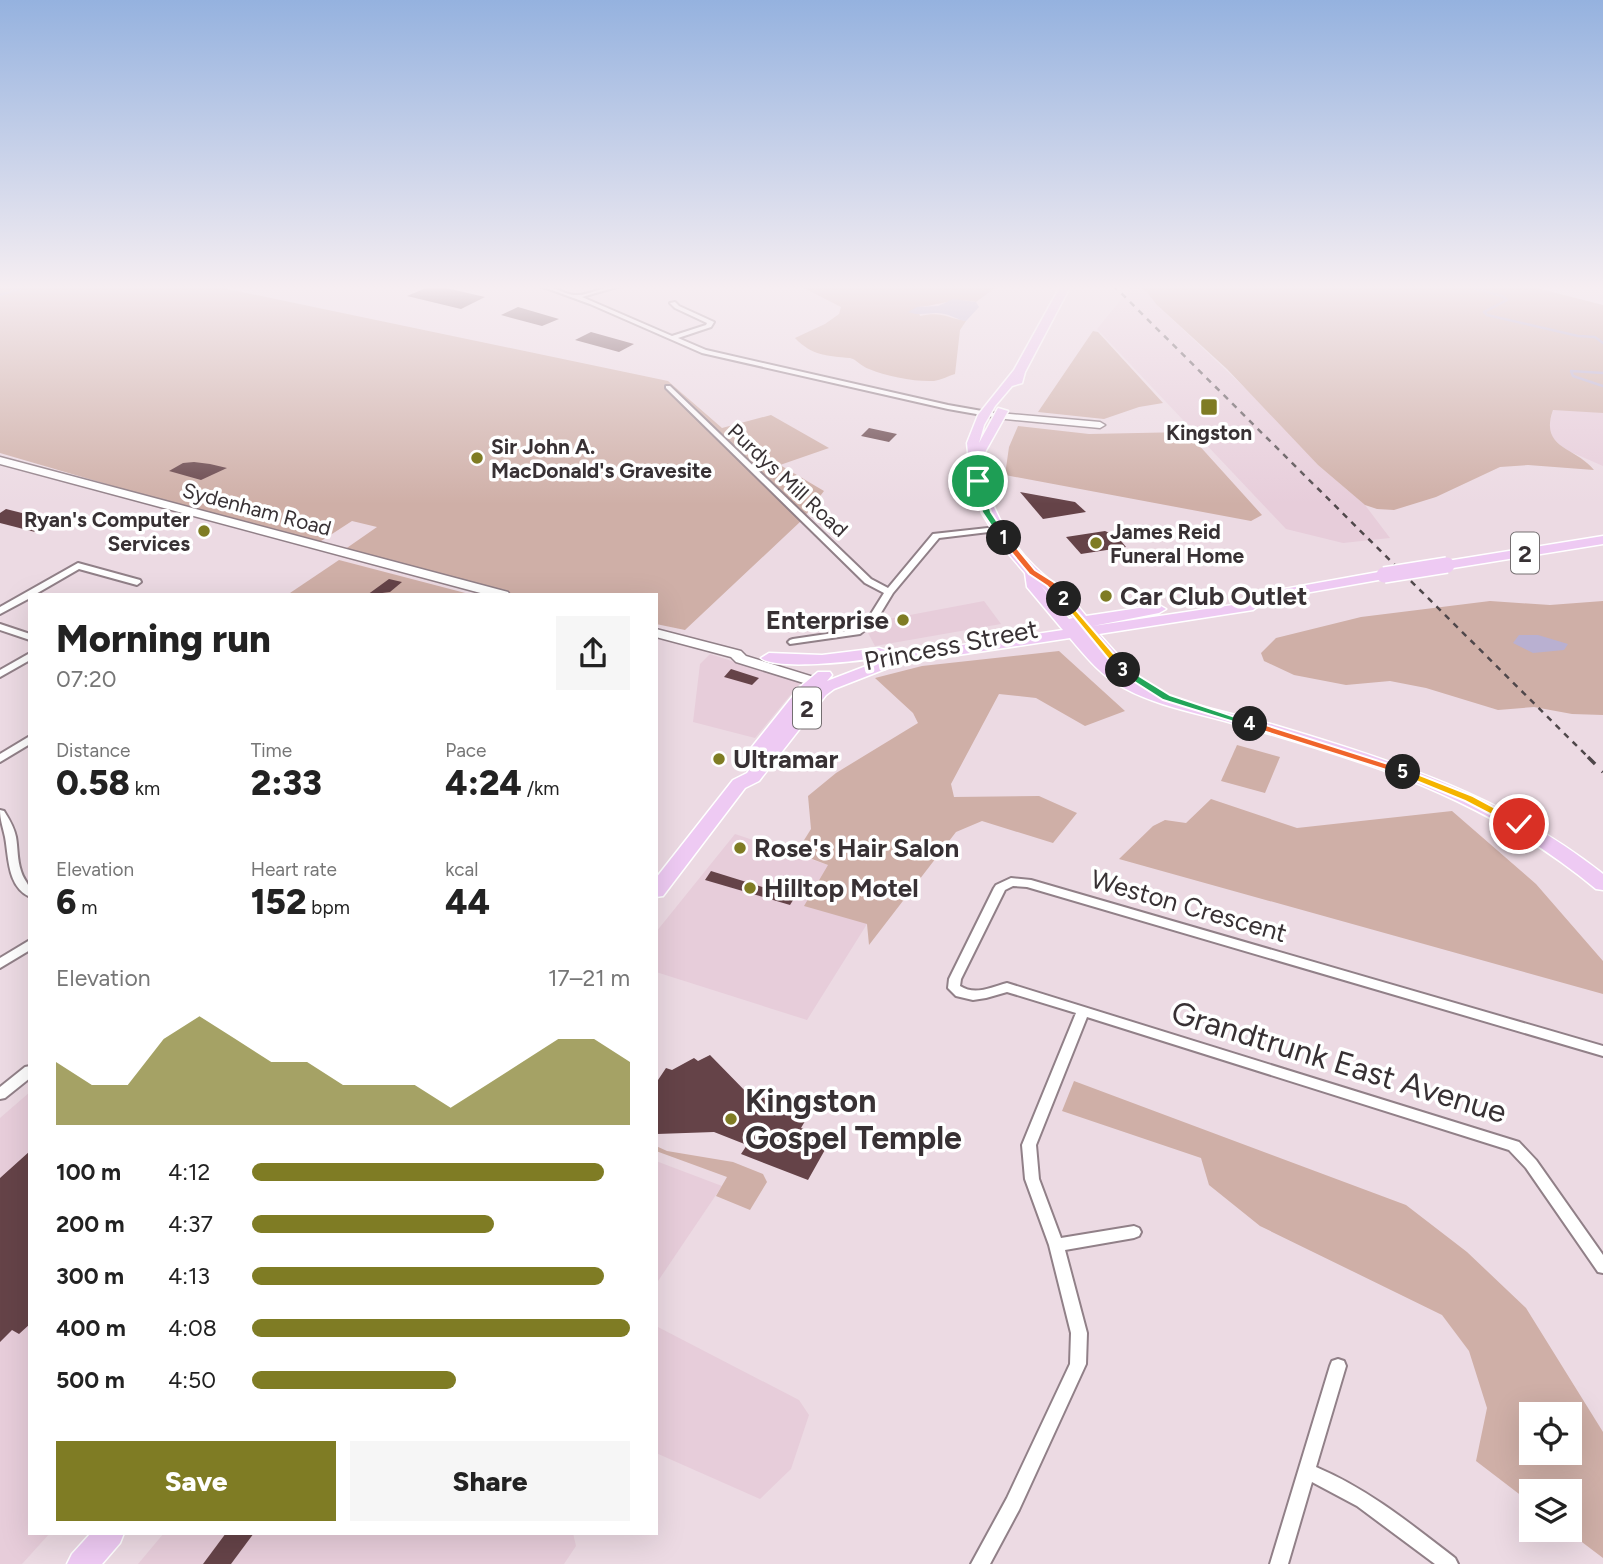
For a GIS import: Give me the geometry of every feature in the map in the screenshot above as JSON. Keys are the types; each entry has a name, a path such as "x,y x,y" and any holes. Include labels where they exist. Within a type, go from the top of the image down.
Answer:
{"main road":[{"path":"1027,358 1014,388 992,415 986,443 976,456 981,498 997,529 1032,572 1034,587 1079,628 1098,662 1135,688 1377,762 1469,799 1519,824 1576,859 1603,884"},
{"path":"992,415 1100,425"},
{"name":"Sydenham Road","path":"0,460 345,555 495,593"},
{"name":"Princess Street","path":"658,888 739,785 741,773 791,708 827,680 879,653 1253,606 1260,599 1384,575 1603,540"},
{"name":"Princess Street","path":"827,680 895,660 1079,628"},
{"path":"658,634 736,653 747,652 769,658 827,680"},
{"path":"736,653 741,659 827,680"},
{"path":"769,658 822,660 879,653"},
{"path":"82,1564 108,1535"}],"street":[{"path":"733,358 992,415"},
{"name":"Purdys Mill Road","path":"668,387 868,581 889,592"},
{"path":"793,642 857,632 873,619 889,592 936,536 997,529"},
{"path":"31,593 78,566 137,582"},
{"path":"0,611 28,595"},
{"path":"0,627 28,636"},
{"path":"0,674 28,657"},
{"path":"0,759 28,741"},
{"path":"0,813 6,824 3,874 28,892"},
{"name":"Weston Crescent","path":"1083,1012 1007,987 973,998 962,995 954,988 955,979 1000,888 1011,882 1027,883 1603,1051"},
{"path":"0,964 28,945"},
{"path":"980,1564 1013,1504 1078,1364 1079,1333 1056,1245 1032,1179 1029,1145 1083,1012"},
{"name":"Grandtrunk East Avenue","path":"1083,1012 1514,1146 1531,1164 1603,1267"},
{"path":"0,1094 28,1073"},
{"path":"1056,1245 1134,1232"},
{"path":"1279,1564 1338,1366"},
{"path":"1307,1471 1348,1490 1449,1564"}],"shaded area":[{"path":"0,358 558,358 668,381 722,428 771,415 829,448 780,465 824,491 801,521 685,630 658,624 658,593 510,593 443,579 341,552 377,527 352,521 315,545 0,453"},
{"path":"844,358 957,358 955,374 926,381 884,374 866,368 852,359"},
{"path":"1075,358 1122,358 1163,403 1139,407 1104,419 1038,412"},
{"path":"1124,358 1213,358 1265,407 1318,465 1365,505 1390,538 1343,543 1286,529"},
{"path":"1215,358 1603,358 1603,413 1553,410 1550,423 1555,440 1594,470 1528,465 1500,467 1436,497 1394,510 1377,509 1365,505 1318,465"},
{"path":"1553,410 1603,413 1603,466 1564,449 1551,436 1549,424"},
{"path":"1018,426 1089,434 1187,432 1262,515 1251,521 1005,475 1009,447"},
{"path":"339,560 465,593 290,593"},
{"path":"984,601 1001,624 875,646 867,631 878,621"},
{"path":"1490,601 1550,605 1603,601 1603,715 1572,714 1534,707 1498,710 1426,688 1390,681 1346,685 1294,675 1264,661 1261,653 1276,638 1361,617"},
{"path":"1519,635 1538,635 1568,644 1564,650 1533,653 1513,643"},
{"path":"1059,651 1125,711 1085,726 1036,698 999,694 951,784 954,797 1039,796 1077,813 1053,843 982,821 956,832 869,945 867,924 804,906 828,865 796,853 811,829 808,796 836,773 918,723 913,713 875,678 922,666"},
{"path":"710,654 800,683 755,738 693,722 700,664"},
{"path":"1237,745 1280,757 1265,793 1221,781"},
{"path":"1211,799 1297,828 1452,811 1536,884 1603,961 1603,994 1119,859 1153,826 1165,820 1186,823"},
{"path":"735,834 828,865 867,924 807,1020 658,973 658,930"},
{"path":"1074,1081 1406,1205 1467,1252 1526,1308 1603,1432 1603,1558 1582,1542 1582,1479 1519,1479 1519,1494 1476,1461 1487,1408 1469,1351 1442,1315 1260,1226 1209,1185 1201,1158 1062,1111"},
{"path":"28,1094 28,1535 48,1535 22,1564 0,1564 0,1118"},
{"path":"658,1147 667,1151 733,1162 763,1174 767,1182 750,1210 716,1196 727,1177 658,1152"},
{"path":"658,1162 722,1186 658,1281"},
{"path":"658,1327 799,1400 809,1415 791,1469 760,1499 658,1454"},
{"path":"162,1535 573,1535 576,1546 564,1564 138,1564"}],"building":[{"path":"869,428 897,434 889,442 861,436"},
{"path":"194,462 227,468 201,480 169,471 183,463"},
{"path":"1020,492 1075,502 1086,512 1043,519"},
{"path":"6,509 58,522 39,533 0,523 0,513"},
{"name":"James Reid Funeral Home","path":"1105,531 1117,536 1126,547 1081,554 1066,537"},
{"path":"389,579 402,582 390,592 370,593"},
{"path":"731,669 759,678 752,685 724,677"},
{"name":"Hilltop Motel","path":"711,871 795,897 790,905 705,880"},
{"name":"Kingston Gospel Temple","path":"710,1055 753,1099 755,1096 765,1098 808,1116 801,1128 831,1139 808,1180 741,1154 747,1145 714,1132 658,1134 658,1080 666,1068 672,1070 694,1058 698,1061"},
{"path":"28,1153 28,1326 19,1334 12,1330 0,1342 0,1178"},
{"path":"225,1535 253,1535 231,1564 203,1564"}],"waterway":[{"path":"1603,373 1571,371 1573,376 1603,386"}],"railway":[{"path":"1186,358 1590,759"},
{"path":"1590,759 1603,772"}],"place":[{"name":"Kingston","path":"1209,407"},
{"name":"Sir John A. MacDonald's Gravesite","path":"477,458"},
{"name":"Ryan's Computer Services","path":"204,531"},
{"name":"James Reid Funeral Home","path":"1096,543"},
{"name":"Car Club Outlet","path":"1106,596"},
{"name":"Enterprise","path":"903,620"},
{"name":"Ultramar","path":"719,759"},
{"name":"Rose's Hair Salon","path":"740,848"},
{"name":"Hilltop Motel","path":"750,888"},
{"name":"Kingston Gospel Temple","path":"731,1119"}],"route":[{"path":"978,481 986,512 1032,572 1050,584 1077,613 1112,659 1147,688 1194,707 1377,762 1469,799 1519,824"}]}
